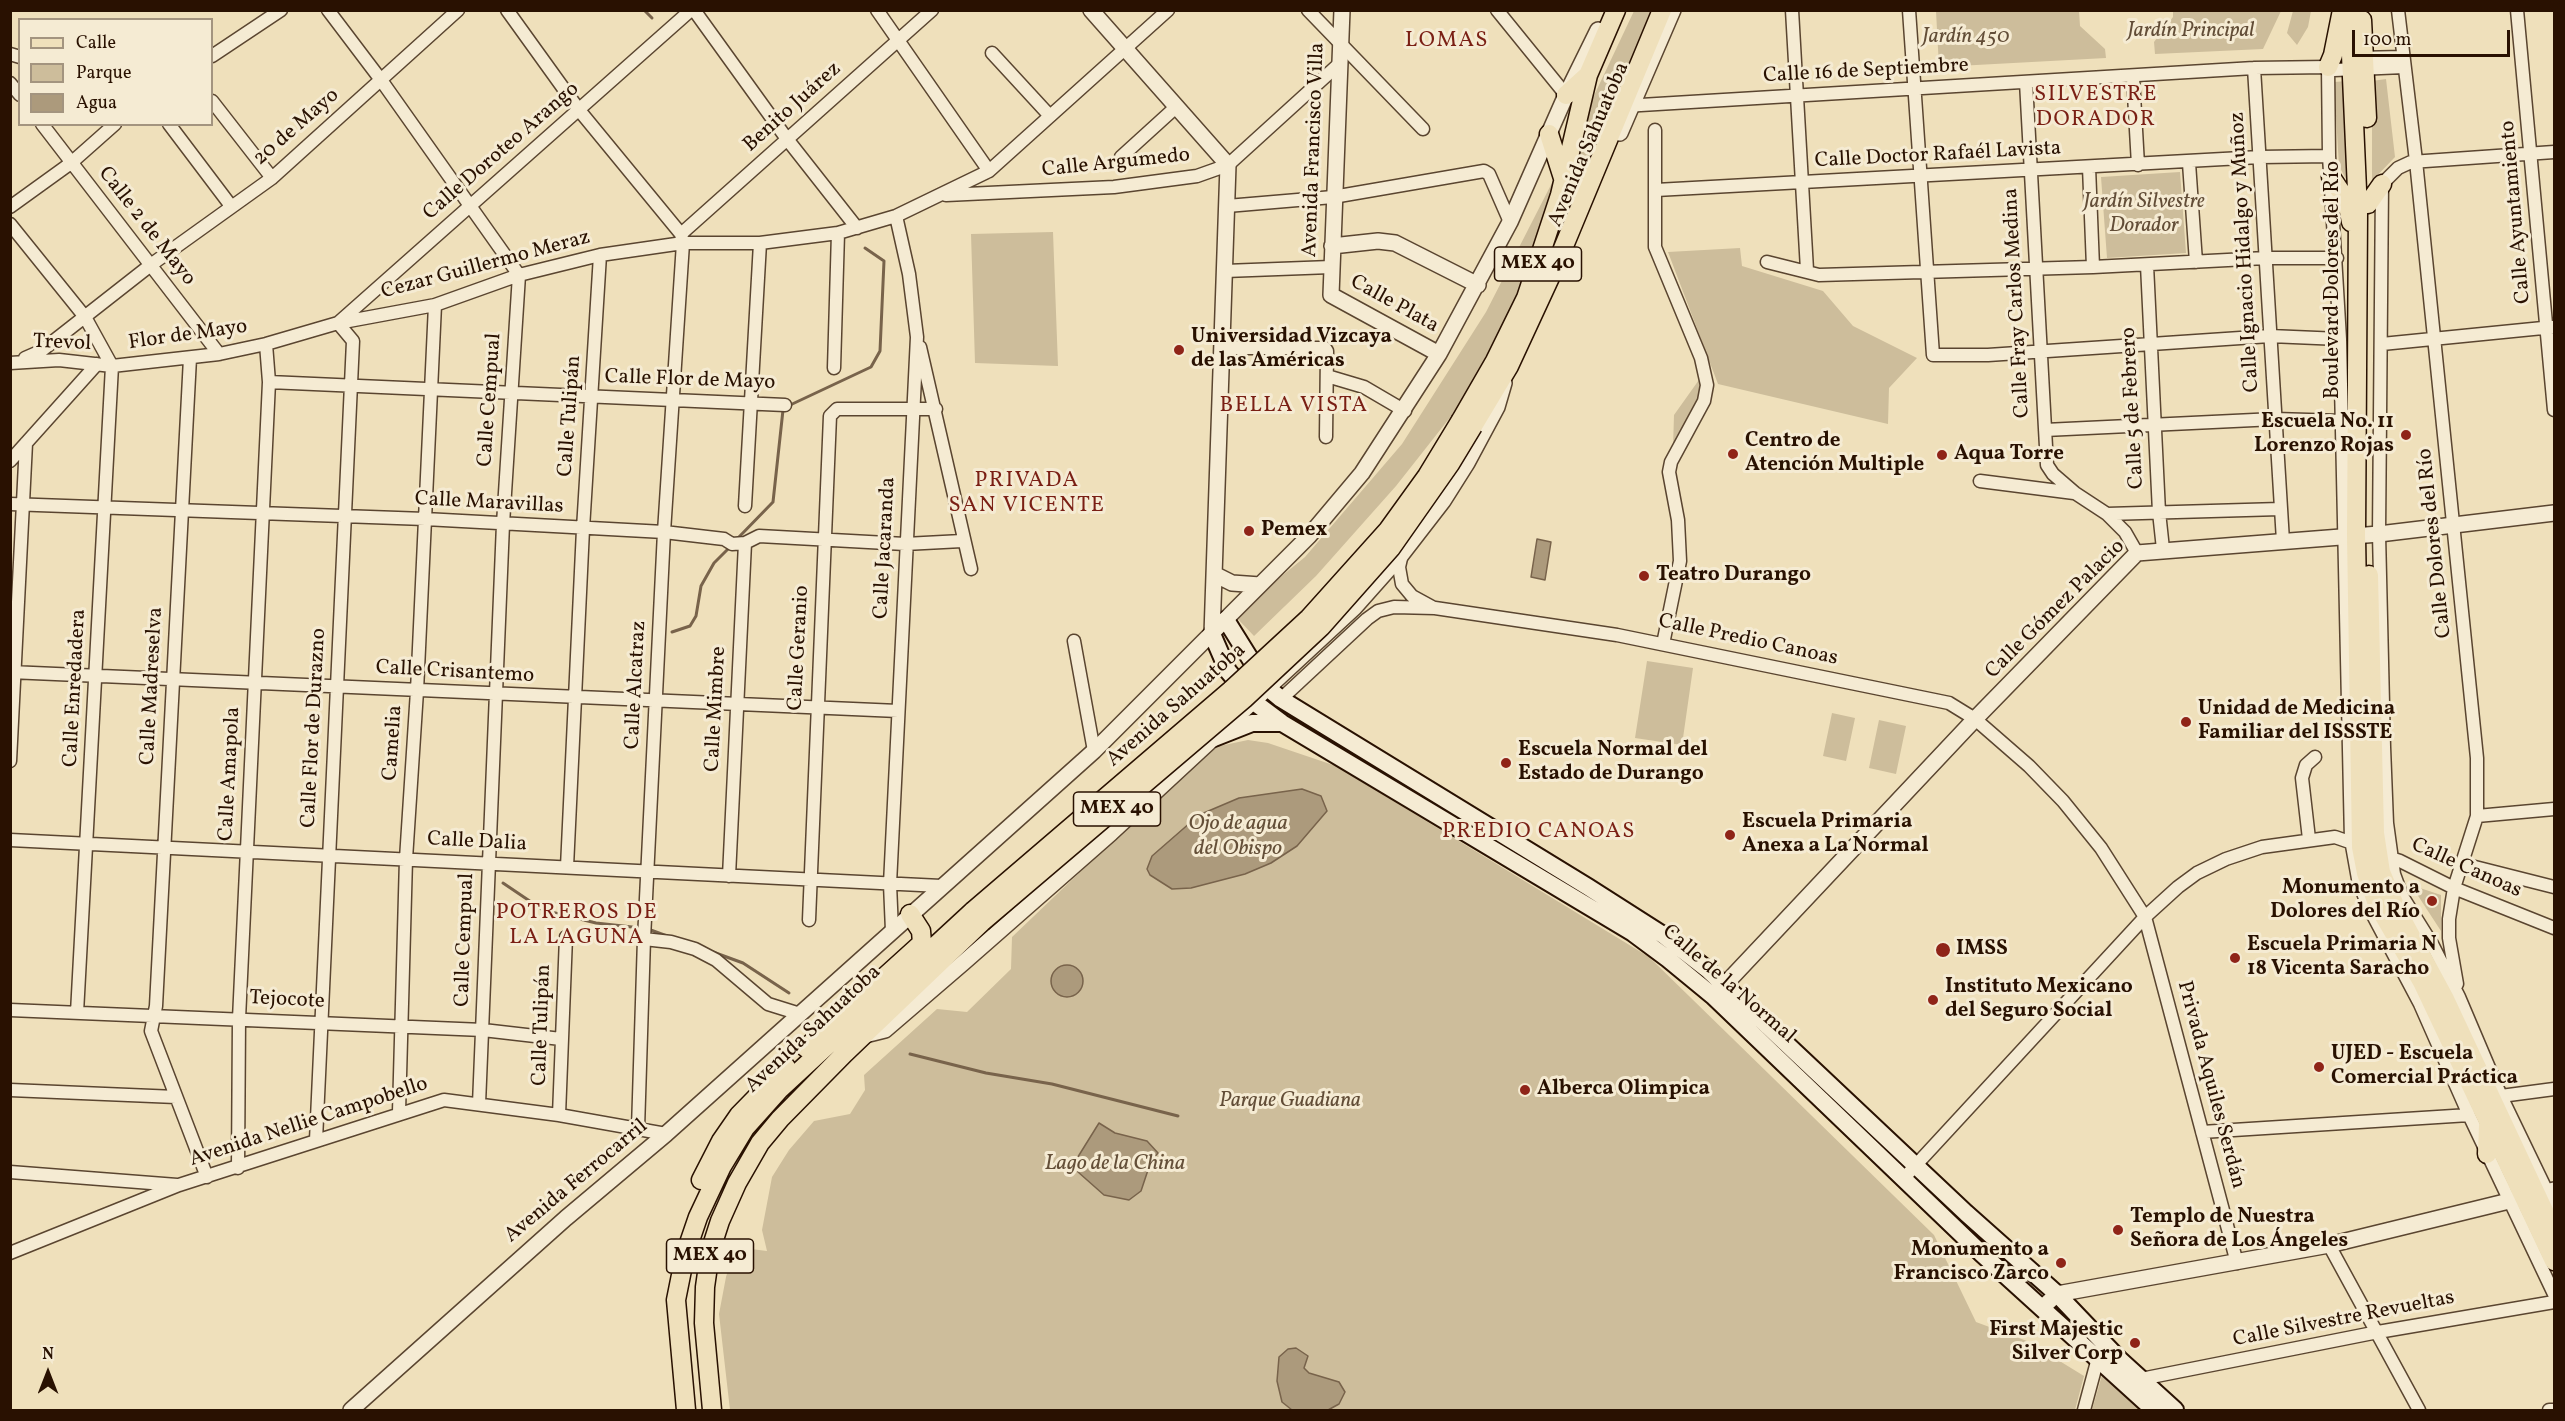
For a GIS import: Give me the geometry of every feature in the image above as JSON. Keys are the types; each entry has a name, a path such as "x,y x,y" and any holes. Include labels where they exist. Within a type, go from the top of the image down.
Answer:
{"main road":[{"name":"Avenida Sahuatoba","path":"1509,366 1627,106 1662,10"},
{"path":"2328,67 2333,55 2342,10"},
{"name":"Boulevard Dolores del Río","path":"2349,10 2359,64 2368,204 2362,535"},
{"name":"Boulevard Dolores del Río","path":"2361,10 2359,241 2362,535 2370,850 2366,873 2377,904 2415,967 2489,1124 2534,1194 2554,1261"},
{"name":"MEX 40","path":"1574,95 1588,75 1609,13"},
{"name":"Avenida Sahuatoba","path":"686,1410 676,1300 685,1255 708,1191 746,1128 779,1090 978,917 1201,736 1321,627 1391,548 1450,464 1495,361 1526,298 1548,239 1563,181 1574,95"},
{"path":"1549,134 1563,181"},
{"path":"2331,177 2347,201 2352,228 2359,241"},
{"path":"2368,204 2382,184"},
{"name":"MEX 40","path":"1467,423 1509,366"},
{"name":"Calle de la Normal","path":"1220,616 1281,699 1663,935 1725,984 1916,1165 2057,1294 2120,1360 2175,1410"},
{"name":"Calle de la Normal","path":"1212,634 1228,671 1254,702 1282,723 1633,933 1713,996 2042,1308 2154,1410"},
{"path":"1214,738 1252,723 1282,723 1281,699"},
{"name":"Boulevard Dolores del Río","path":"2370,850 2397,910 2445,999 2534,1194 2554,1232"},
{"path":"2377,904 2384,936"},
{"path":"676,1300 672,1275 676,1254 703,1174 721,1141 761,1090 922,943 921,931 910,914"},
{"name":"Avenida Sahuatoba","path":"712,1410 704,1323 705,1287 710,1252 720,1221 737,1183 760,1143 978,917"},
{"path":"2487,1154 2489,1124"},
{"path":"2098,1358 2110,1356 2120,1360"}],"street":[{"path":"213,55 281,10"},
{"path":"328,10 381,80 519,274"},
{"name":"20 de Mayo","path":"11,362 41,351 152,264 272,178 458,10"},
{"path":"507,10 579,110 682,238"},
{"path":"693,10 787,139 856,228"},
{"name":"Calle Doroteo Arango","path":"338,323 693,10"},
{"path":"877,10 989,171"},
{"name":"Benito Juárez","path":"682,238 787,139 932,10"},
{"path":"1091,10 1228,165 1216,575 1220,616 1212,634"},
{"name":"Cezar Guillermo Meraz","path":"266,344 338,323 435,305 519,274 682,238 760,243 838,233 896,216 944,195 989,171 1168,10"},
{"path":"1308,10 1339,45 1423,129"},
{"name":"Avenida Francisco Villa","path":"1330,292 1342,10"},
{"path":"1497,10 1574,95"},
{"name":"Avenida Sahuatoba","path":"1627,106 1673,10"},
{"path":"1792,10 1807,270"},
{"path":"1909,10 1933,355 2040,352 2270,336 2340,339"},
{"name":"Calle Dolores del Río","path":"2397,10 2416,161 2477,758 2477,816 2454,888 2449,938 2459,997"},
{"name":"Calle Ayuntamiento","path":"2517,10 2551,327 2554,410"},
{"name":"Avenida Sahuatoba","path":"1220,616 1260,585 1309,536 1362,473 1405,411 1478,285 1510,222 1549,134 1574,95 1609,13"},
{"path":"992,53 1050,116"},
{"name":"Calle 16 de Septiembre","path":"1627,106 2254,68 2328,67 2336,60 2359,64 2404,62"},
{"path":"1228,165 1338,65"},
{"path":"2328,67 2329,156 2337,258 2342,421 2362,535"},
{"name":"Calle Ignacio Hidalgo y Muñoz","path":"2254,68 2283,541"},
{"path":"2133,77 2138,165"},
{"name":"Calle Fray Carlos Medina","path":"2026,82 2047,465 2053,474 2074,493 2107,514 2126,532 2137,553"},
{"path":"213,102 272,178"},
{"path":"1121,157 1176,107"},
{"name":"Calle 2 de Mayo","path":"44,126 219,354"},
{"path":"10,207 72,163 113,126"},
{"path":"171,126 231,206"},
{"path":"1655,130 1654,247 1701,358 1707,386 1704,401 1671,462 1669,472 1678,520 1680,561 1663,644"},
{"path":"2554,152 2416,161 2398,168 2382,184 2382,344 2362,535 2370,850 2361,890 2420,1004 2487,1154 2534,1194 2554,1206"},
{"name":"Calle Doctor Rafaél Lavista","path":"1656,190 2189,163 2260,157 2329,156"},
{"path":"2189,163 2196,262"},
{"name":"Calle Argumedo","path":"944,195 1114,187 1197,176 1228,165"},
{"path":"2090,167 2093,267"},
{"path":"1227,206 1333,197 1484,171 1489,174 1510,222"},
{"name":"Calle Jacaranda","path":"892,931 890,884 917,337 909,274 896,216"},
{"path":"10,224 86,317 112,366"},
{"path":"834,368 838,233"},
{"name":"Calle Alcatraz","path":"638,1129 644,939 664,532 682,238"},
{"path":"1332,246 1378,241 1395,243 1478,285"},
{"path":"745,506 760,243"},
{"name":"Calle Tulipán","path":"567,867 583,529 600,255"},
{"path":"1767,262 1807,270 1819,275 2146,265 2266,258 2337,258"},
{"name":"Calle 5 de Febrero","path":"2146,265 2163,549"},
{"name":"Calle Plata","path":"1225,271 1331,267"},
{"name":"Calle Cempual","path":"479,1104 503,524 519,274"},
{"name":"Calle Plata","path":"1330,292 1334,297 1439,354"},
{"name":"Camelia","path":"399,1112 406,859 417,691 435,305"},
{"name":"Calle Flor de Durazno","path":"316,1140 327,855 346,516 352,341 338,323"},
{"path":"2382,344 2551,327"},
{"path":"917,337 936,409 962,541 971,569"},
{"name":"Flor de Mayo","path":"112,366 219,354 266,344 269,382"},
{"path":"1223,348 1319,346 1327,351 1326,437"},
{"name":"Calle Madreselva","path":"190,358 156,1006 151,1031 207,1177"},
{"name":"Trevol","path":"11,362 59,360 112,366"},
{"path":"10,462 97,364"},
{"name":"Calle Enredadera","path":"77,1013 88,844 112,366"},
{"path":"865,1035 885,1030 946,978 1111,833 1254,702 1281,699 1354,608 1402,554 1467,464 1497,407 1509,366"},
{"path":"1328,376 1364,387 1405,411"},
{"name":"Calle Flor de Mayo","path":"269,382 785,405"},
{"name":"Calle Amapola","path":"238,1168 239,1019 265,514 269,382"},
{"name":"Calle Geranio","path":"809,920 816,708 830,416 837,409 912,411"},
{"path":"912,411 936,409"},
{"path":"2044,430 2275,419 2342,421"},
{"path":"10,760 17,504 26,443"},
{"path":"1980,482 2074,493"},
{"name":"Calle Maravillas","path":"17,504 425,519 664,532 724,539 732,544 745,543 759,536 905,544 962,541"},
{"path":"2107,514 2280,509"},
{"name":"Calle Gómez Palacio","path":"1713,996 1975,719 2137,553 2163,549 2362,535 2554,513"},
{"name":"Calle Mimbre","path":"729,876 745,543"},
{"path":"1402,554 1399,567 1401,584 1412,596 1435,608"},
{"path":"1216,575 1233,583 1260,585"},
{"name":"Calle Predio Canoas","path":"1281,699 1378,611 1394,607 1435,608 1586,629 1920,696 1949,704 1975,719 2029,766 2063,801 2101,848 2145,917"},
{"name":"Avenida Sahuatoba","path":"831,987 1094,751 1212,634"},
{"path":"1074,641 1094,751"},
{"name":"Calle Crisantemo","path":"12,672 898,711"},
{"path":"2309,839 2302,778 2306,765 2315,757"},
{"path":"2477,816 2554,809"},
{"path":"1904,1178 2145,917 2187,880 2226,859 2262,847 2336,837 2370,850 2402,896 2459,997 2501,1096 2534,1194 2554,1294"},
{"name":"Calle Dalia","path":"10,840 941,886"},
{"name":"Calle Canoas","path":"2370,850 2454,888 2554,928"},
{"path":"2463,864 2554,888"},
{"name":"Privada Aquiles Serdán","path":"2145,917 2237,1263"},
{"name":"Calle Tulipán","path":"559,1114 566,937"},
{"path":"644,939 671,942 694,949 716,960 768,1004 800,1014"},
{"name":"Avenida Ferrocarril","path":"351,1410 549,1233 666,1134 831,987"},
{"name":"Tejocote","path":"10,1010 483,1030 561,1039"},
{"path":"2501,1096 2554,1089"},
{"path":"10,1090 176,1096"},
{"name":"Avenida Nellie Campobello","path":"10,1253 179,1185 238,1168 399,1112 444,1100 559,1114 666,1134"},
{"path":"2202,1132 2469,1115"},
{"path":"10,1172 179,1185"},
{"path":"2042,1308 2057,1294 2329,1245 2534,1194"},
{"path":"2329,1245 2419,1410"},
{"name":"Calle Silvestre Revueltas","path":"2141,1379 2378,1332 2554,1302"},
{"path":"2084,1410 2098,1358"},
{"path":"2549,1410 2554,1410"}],"green space":[{"name":"Jardín Principal","path":"2173,10 2281,11 2263,49 2155,54 2154,42 2173,17"},
{"path":"1634,11 1653,11 1563,222 1582,121"},
{"name":"Jardín 450","path":"1936,11 2079,11 2080,26 2105,49 2106,58 1939,67"},
{"path":"2293,11 2311,11 2308,27 2297,45 2287,33"},
{"path":"2386,79 2395,157 2372,181 2372,81"},
{"path":"2348,81 2352,190 2339,166 2334,82"},
{"name":"Jardín Silvestre Dorador","path":"2180,172 2186,253 2107,258 2101,177"},
{"path":"1556,175 1540,240 1515,305 1463,401 1396,486 1316,576 1254,636 1234,615 1305,557 1402,444 1486,312"},
{"path":"1053,232 1058,366 975,363 971,234"},
{"path":"1740,248 1742,266 1823,291 1853,326 1917,358 1889,388 1888,424 1718,384 1668,252"},
{"path":"1701,377 1699,402 1673,448 1674,415"},
{"path":"1647,661 1693,668 1682,745 1635,738"},
{"path":"1832,713 1855,718 1846,761 1823,756"},
{"path":"1879,720 1906,726 1896,774 1869,768"},
{"name":"Parque Guadiana","path":"1248,740 1268,743 1336,766 1649,957 1934,1235 1976,1322 2027,1341 2084,1376 2075,1410 730,1410 719,1314 726,1277 735,1247 767,1251 762,1230 772,1177 789,1150 814,1121 850,1114 865,1090 864,1075 937,1009 967,1012 1011,969 1012,937 1210,748"},
{"path":"2411,885 2441,895 2441,931"},
{"path":"2102,1375 2144,1410 2092,1410"}],"water":[{"path":"1537,539 1551,542 1545,580 1531,577"},
{"name":"Ojo de agua del Obispo","path":"1302,789 1321,796 1327,811 1297,846 1271,863 1245,874 1191,888 1172,889 1150,875 1147,869 1152,856 1199,815 1239,798"},
{"path":"1067,965 1078,970 1083,981 1078,992 1067,997 1056,992 1051,981 1056,970"},
{"name":"Lago de la China","path":"1099,1123 1115,1133 1147,1141 1158,1153 1151,1161 1141,1191 1129,1200 1104,1195 1078,1172 1076,1160"},
{"path":"1296,1348 1308,1356 1304,1368 1309,1373 1339,1382 1345,1392 1339,1404 1328,1410 1292,1410 1282,1402 1277,1381 1279,1357 1288,1349"}],"waterway":[{"path":"644,10 652,18"},
{"path":"788,406 871,367 880,351 884,261 865,248"},
{"path":"738,538 773,502 783,410"},
{"path":"672,632 690,626 696,616 701,586 714,563 730,547"},
{"path":"503,883 543,910 596,923 641,928"},
{"path":"648,929 667,936"},
{"path":"713,952 743,963 789,993"},
{"path":"910,1054 986,1073 1052,1084 1178,1116"}],"place":[{"name":"Universidad Vizcaya de las Américas","path":"1179,350"},
{"name":"Escuela No. 11 Lorenzo Rojas","path":"2406,435"},
{"name":"Centro de Atención Multiple","path":"1733,454"},
{"name":"Aqua Torre","path":"1942,455"},
{"name":"Pemex","path":"1249,531"},
{"name":"Teatro Durango","path":"1644,576"},
{"name":"Unidad de Medicina Familiar del ISSSTE","path":"2186,722"},
{"name":"Escuela Normal del Estado de Durango","path":"1506,763"},
{"name":"Escuela Primaria Anexa a La Normal","path":"1730,835"},
{"name":"Monumento a Dolores del Río","path":"2432,901"},
{"name":"IMSS","path":"1943,950"},
{"name":"Escuela Primaria N 18 Vicenta Saracho","path":"2235,958"},
{"name":"Instituto Mexicano del Seguro Social","path":"1933,1000"},
{"name":"UJED - Escuela Comercial Práctica","path":"2319,1067"},
{"name":"Alberca Olimpica","path":"1525,1090"},
{"name":"Templo de Nuestra Señora de Los Ángeles","path":"2118,1230"},
{"name":"Monumento a Francisco Zarco","path":"2061,1263"},
{"name":"First Majestic Silver Corp","path":"2135,1343"}],"district":[{"name":"LOMAS","path":"1447,42"},
{"name":"SILVESTRE DORADOR","path":"2096,108"},
{"name":"BELLA VISTA","path":"1294,407"},
{"name":"PRIVADA SAN VICENTE","path":"1027,494"},
{"name":"PREDIO CANOAS","path":"1539,833"},
{"name":"POTREROS DE LA LAGUNA","path":"577,926"}]}
